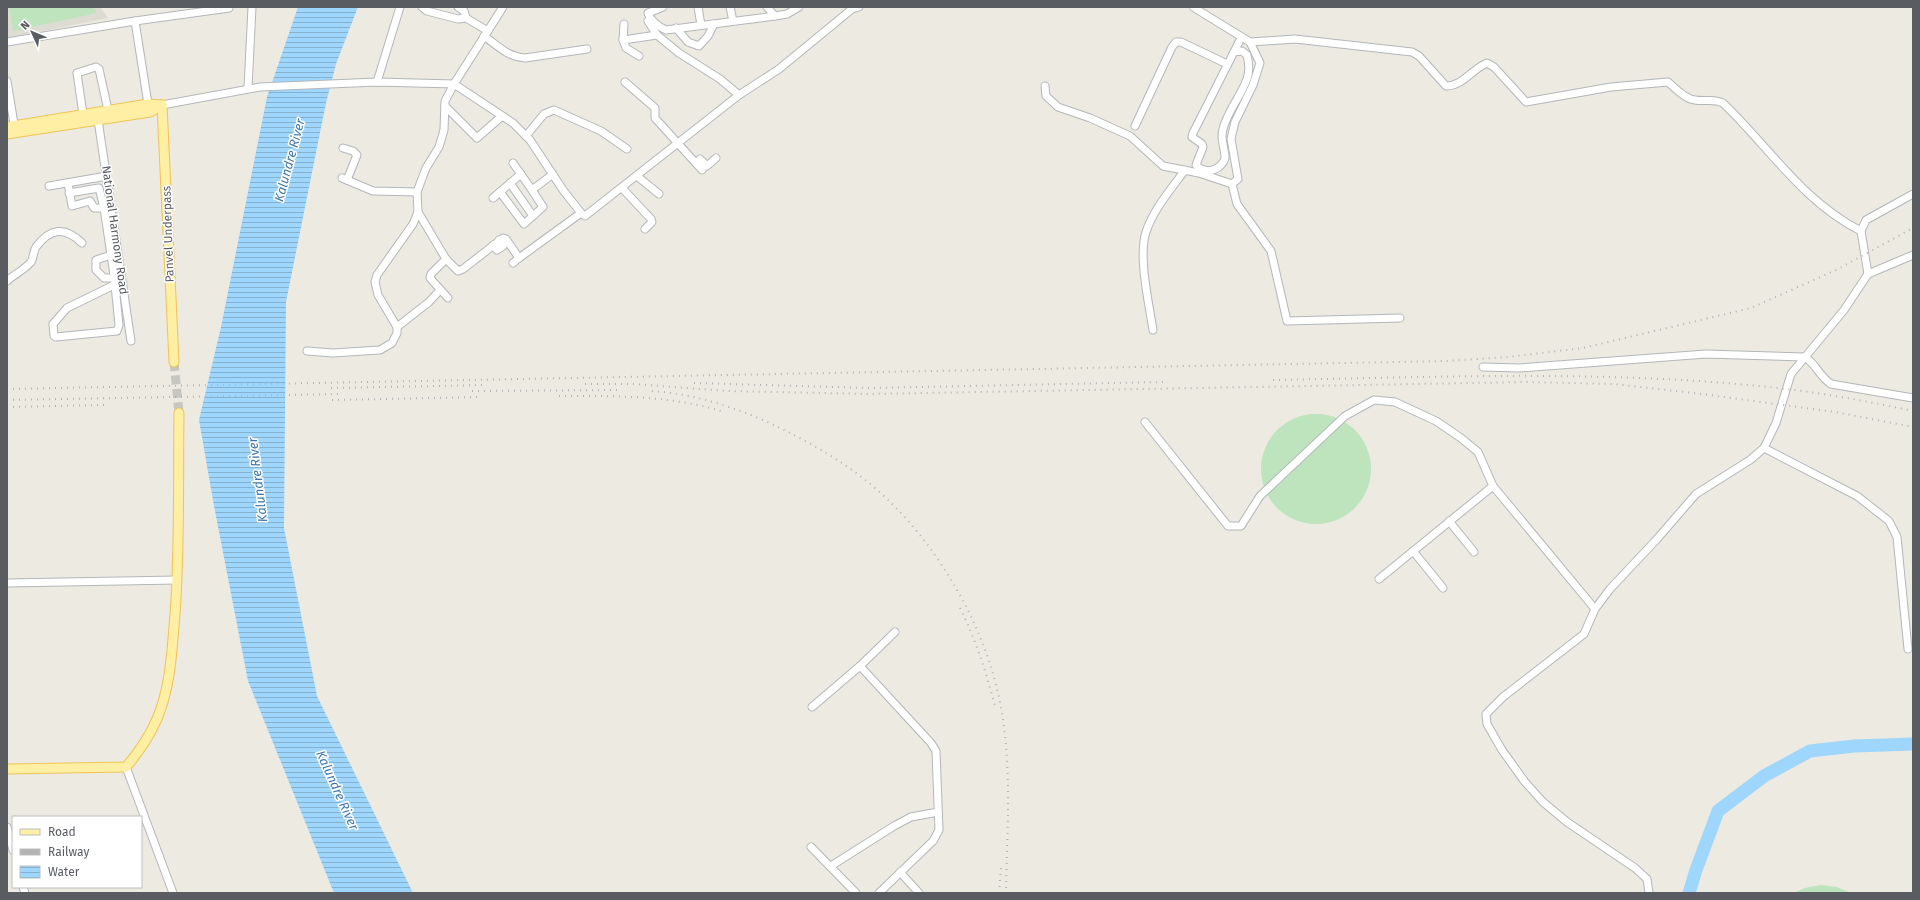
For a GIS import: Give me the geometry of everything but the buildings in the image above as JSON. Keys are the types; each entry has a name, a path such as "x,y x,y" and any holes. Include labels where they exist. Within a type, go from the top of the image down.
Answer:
{"main road":[{"path":"11,130 83,114 148,104 162,105"},
{"path":"11,130 98,120 150,112 162,105"},
{"name":"Panvel Underpass","path":"162,105 174,362"},
{"path":"7,769 126,767 144,746 157,718 166,691 172,662 177,580 179,413"}],"street":[{"path":"189,13 194,7"},
{"path":"248,88 252,7"},
{"path":"377,82 400,7"},
{"path":"422,7 428,12 458,19 466,18"},
{"path":"458,7 464,11 466,18 486,33 509,55 526,58 587,49"},
{"path":"307,351 333,353 380,350 392,343 397,333 397,327 378,295 375,282 377,275 413,224 418,212 417,192 426,168 439,147 444,130 445,101 454,84 503,7"},
{"path":"663,7 650,11 650,17 662,28 714,24 775,16 787,14 799,7"},
{"path":"698,7 701,25"},
{"path":"768,7 775,16"},
{"path":"162,105 260,87 377,82 454,84 502,116 526,136 581,213 585,216 679,144 739,95 780,69 852,9 859,7"},
{"path":"1193,7 1241,38 1250,42 1295,39 1412,52 1419,56 1446,86 1458,84 1480,66 1487,63 1494,67 1526,102 1611,87 1668,82 1689,98 1695,100 1716,100 1723,103 1796,183 1840,221 1861,231"},
{"path":"7,42 135,20 229,8"},
{"path":"731,8 733,21"},
{"path":"135,20 148,104"},
{"path":"648,21 657,35 679,53 720,79 739,95"},
{"path":"624,24 623,40 626,48 639,56"},
{"path":"676,28 688,42 699,46 708,36 714,24"},
{"path":"623,40 657,35"},
{"path":"1234,52 1242,51 1247,54 1249,67 1247,79 1225,120 1220,136 1226,155 1225,160 1217,169 1210,172 1196,165 1203,147 1202,144 1192,137 1227,64 1241,38"},
{"path":"1135,126 1172,47 1176,42 1181,42 1227,64"},
{"path":"1232,184 1238,179 1231,138 1235,122 1253,85 1260,63 1250,42"},
{"path":"83,114 77,72 96,67 99,69 108,110"},
{"path":"7,81 11,130"},
{"path":"625,82 655,108 655,118 701,165 707,166 716,158"},
{"path":"1045,86 1046,96 1058,107 1090,118 1130,136 1163,166 1199,173 1232,184"},
{"path":"445,106 477,138 502,116"},
{"path":"526,136 544,114 554,110 601,131 627,149"},
{"name":"National Harmony Road","path":"98,120 107,176 108,208 123,284 131,341"},
{"path":"343,148 353,151 357,155 345,179 373,191 417,192"},
{"path":"500,192 522,224 534,216 543,207 513,163"},
{"path":"1153,330 1143,266 1145,234 1162,202 1185,170"},
{"path":"493,198 520,174"},
{"path":"532,190 553,174"},
{"path":"50,186 107,176"},
{"path":"637,176 659,194"},
{"path":"68,183 72,206 90,201 94,208 108,208"},
{"path":"510,183 534,216"},
{"path":"1232,184 1237,204 1271,251 1287,321 1400,318"},
{"path":"69,193 99,188 108,208 119,325 117,330 56,338 54,336 53,324 67,308 114,282"},
{"path":"622,188 651,219 652,222 645,229"},
{"path":"1868,274 1861,231 1866,220 1913,194"},
{"path":"418,212 446,260 458,271 503,238 506,239 519,258"},
{"path":"513,263 581,213"},
{"path":"8,277 24,270 34,256 36,248 53,232 59,230 67,232 82,243"},
{"path":"1649,893 1647,879 1635,868 1567,822 1543,802 1525,782 1502,750 1486,724 1486,714 1503,697 1584,634 1595,609 1610,589 1657,539 1696,494 1750,460 1764,448 1776,423 1791,374 1844,310 1868,274 1913,254"},
{"path":"112,255 96,260 96,270 104,278 123,284"},
{"path":"446,260 431,274 430,278 448,298"},
{"path":"397,327 429,302 440,290"},
{"path":"119,325 128,323"},
{"path":"1483,367 1518,368 1706,354 1805,357 1811,362 1821,377 1831,384 1913,398"},
{"path":"1145,422 1228,526 1241,526 1260,496 1345,416 1374,400 1395,402 1436,421 1478,452 1493,486 1595,609"},
{"path":"1764,448 1857,496 1889,521 1897,537 1910,635 1908,650"},
{"path":"1379,579 1493,486"},
{"path":"1449,521 1474,552"},
{"path":"1413,551 1443,588"},
{"path":"7,583 177,580"},
{"path":"812,707 860,666 895,632"},
{"path":"860,666 931,743 936,751 939,830 933,841 879,893"},
{"path":"126,767 173,893"},
{"path":"831,866 894,826 911,817 938,812"},
{"path":"7,827 12,846"},
{"path":"811,847 856,893"},
{"path":"900,872 919,893"}],"shaded area":[{"path":"7,7 100,7 108,18 7,38"}],"green space":[{"path":"9,7 93,7 97,13 13,31"},
{"path":"1316,414 1337,418 1347,423 1355,430 1362,438 1367,448 1371,469 1367,490 1362,500 1355,508 1347,515 1337,520 1316,524 1295,520 1285,515 1277,508 1270,500 1265,490 1261,469 1265,448 1270,438 1277,430 1285,423 1295,418"},
{"path":"1821,885 1837,887 1851,893 1793,893 1805,888"}],"water":[{"name":"Kalundre River","path":"298,7 358,7 336,64 326,103 286,302 284,528 317,696 413,893 334,893 248,681 199,420 221,327 267,97"}],"waterway":[{"path":"1689,893 1718,811 1764,776 1810,751 1854,746 1913,744"}],"tunnel":[{"path":"174,362 179,413"}],"railway":[{"path":"7,389 1446,361 1508,357 1583,348 1751,308 1836,270 1913,228"},
{"path":"1273,380 1466,376 1658,379 1722,383 1802,391 1850,398 1913,411"},
{"path":"694,383 869,388 1163,382"},
{"path":"585,384 635,384 726,391 869,394 1526,382 1614,384 1835,412 1913,427"},
{"path":"331,388 487,385"},
{"path":"472,391 622,390"},
{"path":"652,391 703,399 720,404 753,416 794,435 836,459 864,479 887,499 909,522 930,548 965,604 990,663 998,693 1006,742 1008,792 1006,893"},
{"path":"7,400 340,394"},
{"path":"559,396 663,399 704,406 724,412"},
{"path":"332,400 481,397"},
{"path":"7,407 104,405"},
{"path":"960,608 980,656 995,706"},
{"path":"999,893 1001,867"}]}
